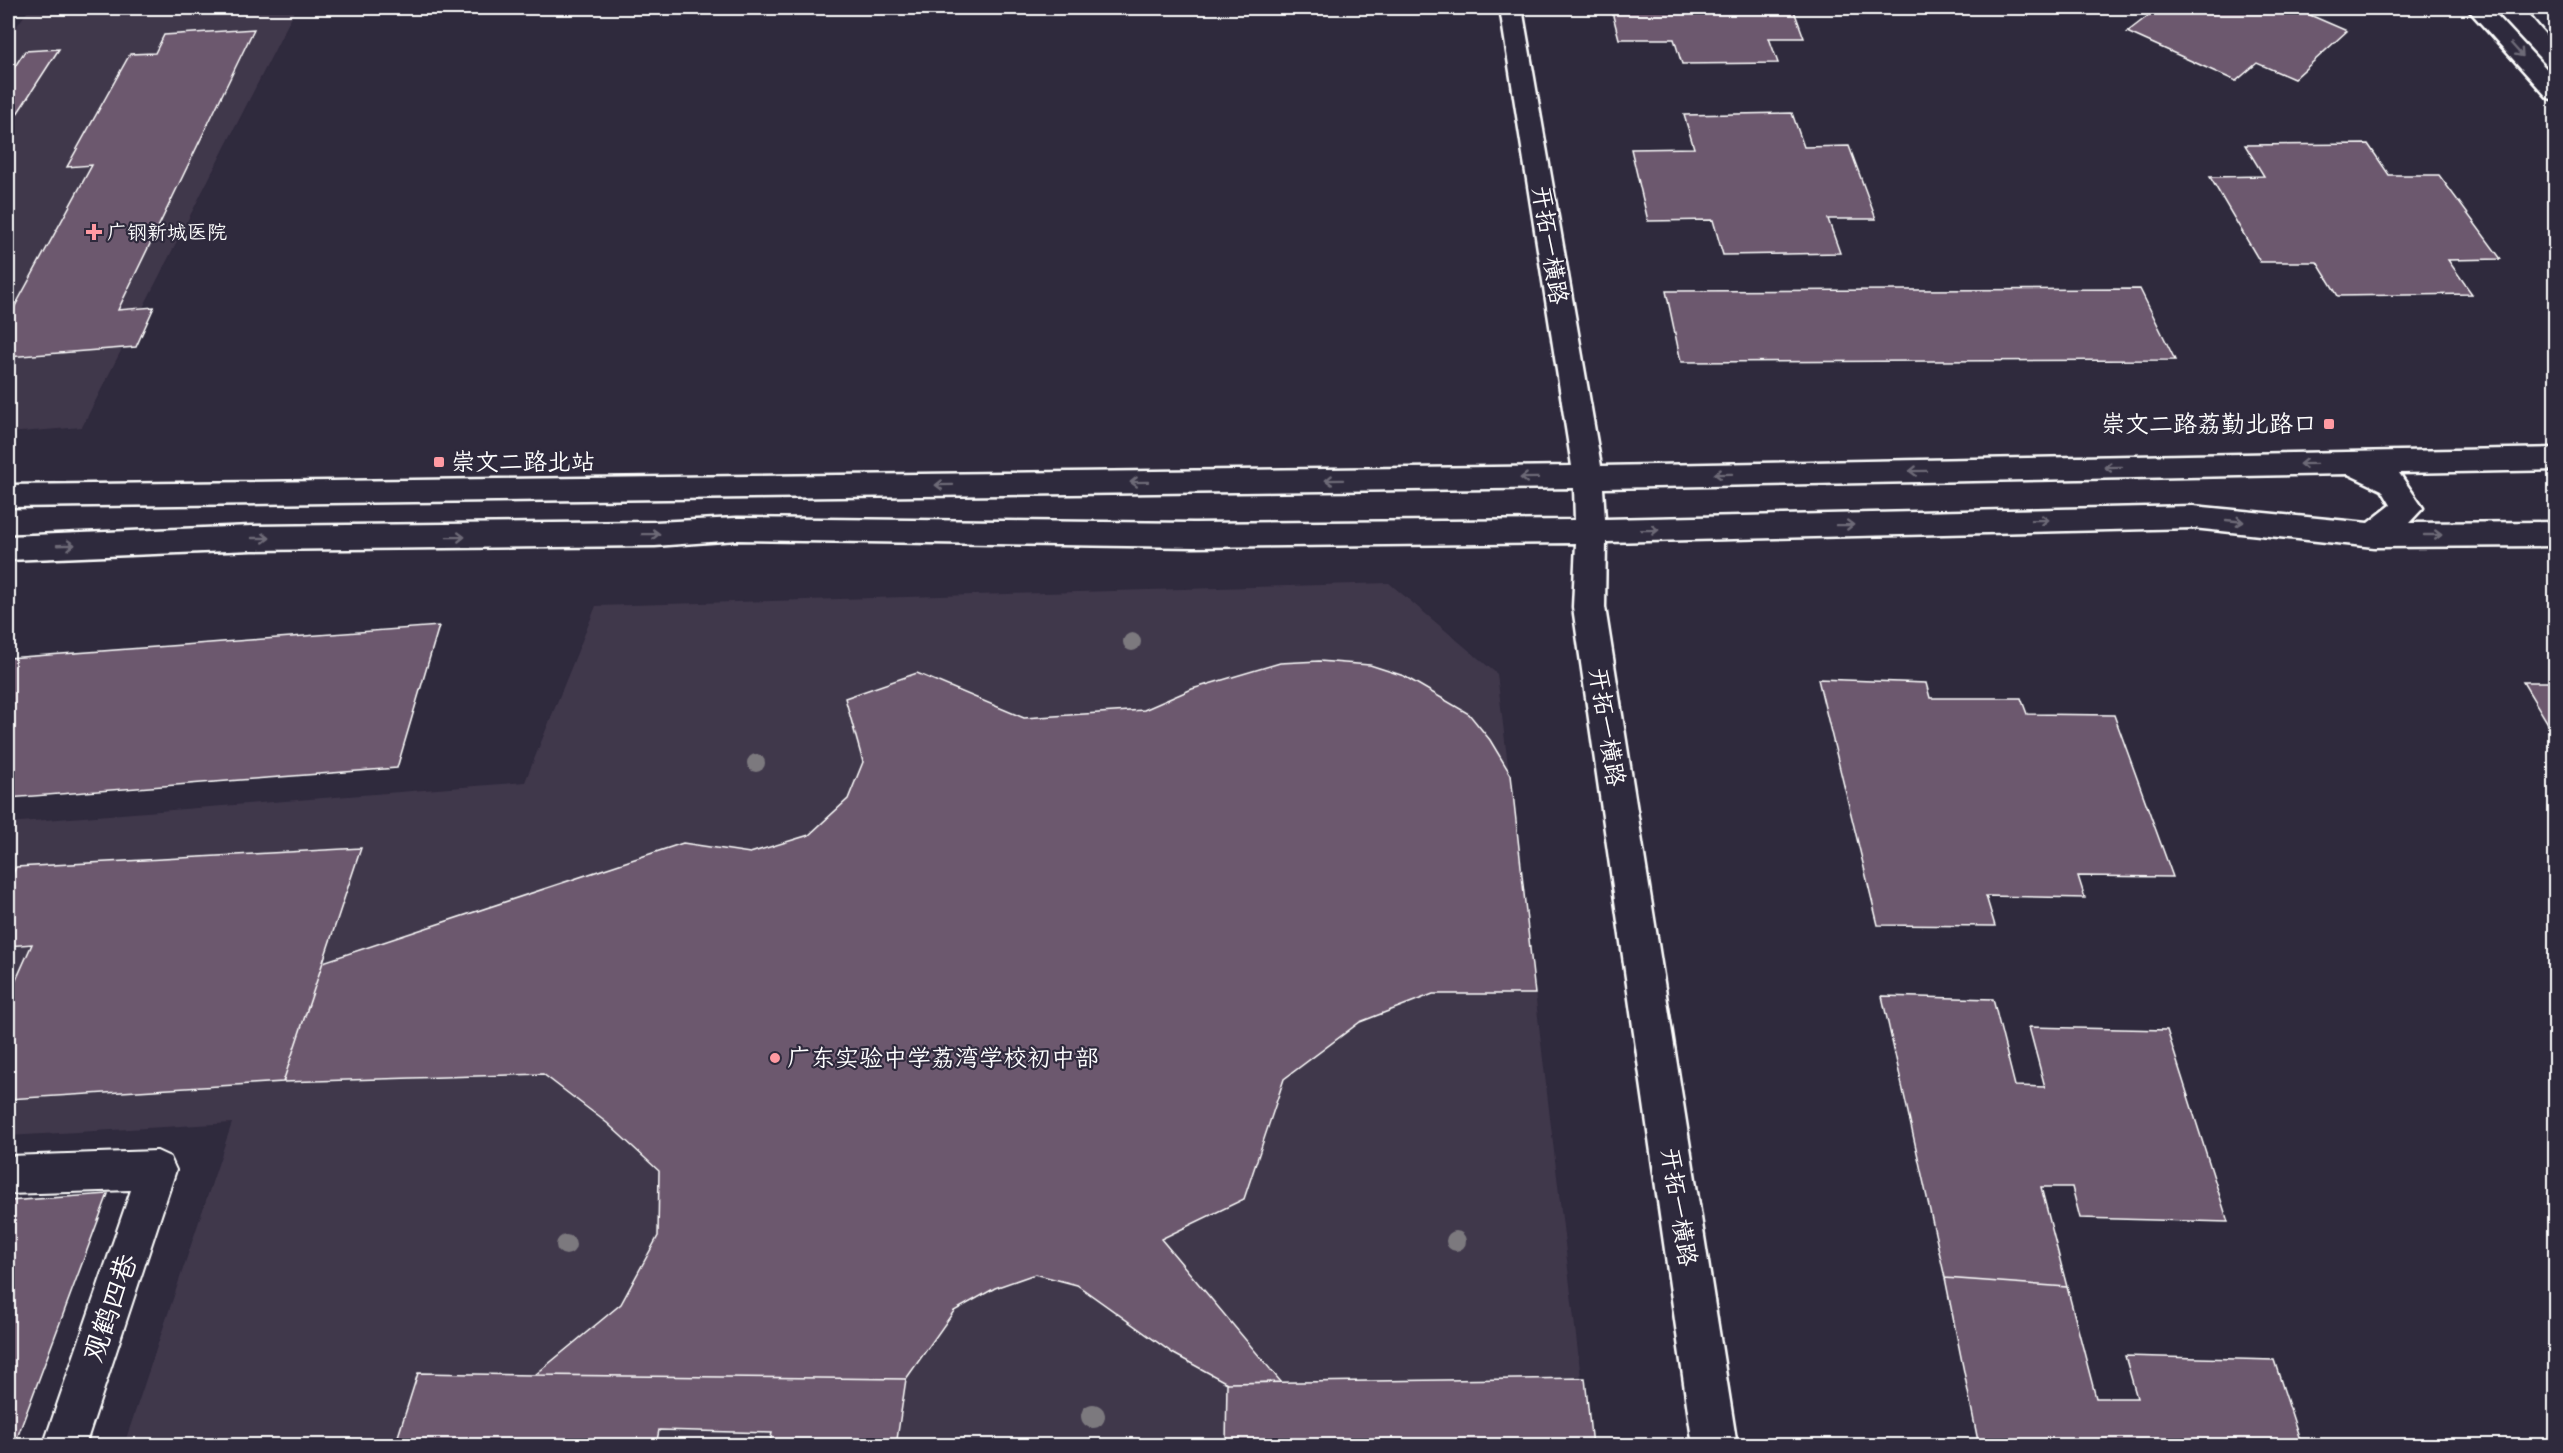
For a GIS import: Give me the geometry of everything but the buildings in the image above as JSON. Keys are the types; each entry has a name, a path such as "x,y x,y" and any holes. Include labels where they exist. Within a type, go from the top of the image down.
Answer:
{"main road":[{"name":"开拓一横路","path":"1511,8 1588,477 1592,531 1589,607 1715,1446"},
{"path":"2478,8 2556,93"},
{"path":"2536,8 2556,29"},
{"path":"2351,463 2556,443"},
{"path":"8,496 1588,477 2556,459"},
{"path":"2351,463 2392,482 2408,508 2374,535"},
{"path":"8,548 252,538 655,534 737,530 1194,535 1592,531 2193,517 2374,535 2556,534"}],"lane":[{"name":"观鹤四巷","path":"8,1175 157,1170 64,1446"}],"shaded area":[{"name":"广钢新城医院","path":"30,8 296,8 82,427 8,433 8,38"},
{"name":"广东实验中学荔湾学校初中部","path":"1389,583 1497,674 1589,1445 124,1445 232,1123 8,1136 8,823 525,782 596,606"}],"place":[{"name":"广钢新城医院","path":"94,232"},
{"name":"崇文二路荔勤北路口","path":"2329,424"},
{"name":"崇文二路北站","path":"439,462"},
{"name":"广东实验中学荔湾学校初中部","path":"775,1058"}]}
